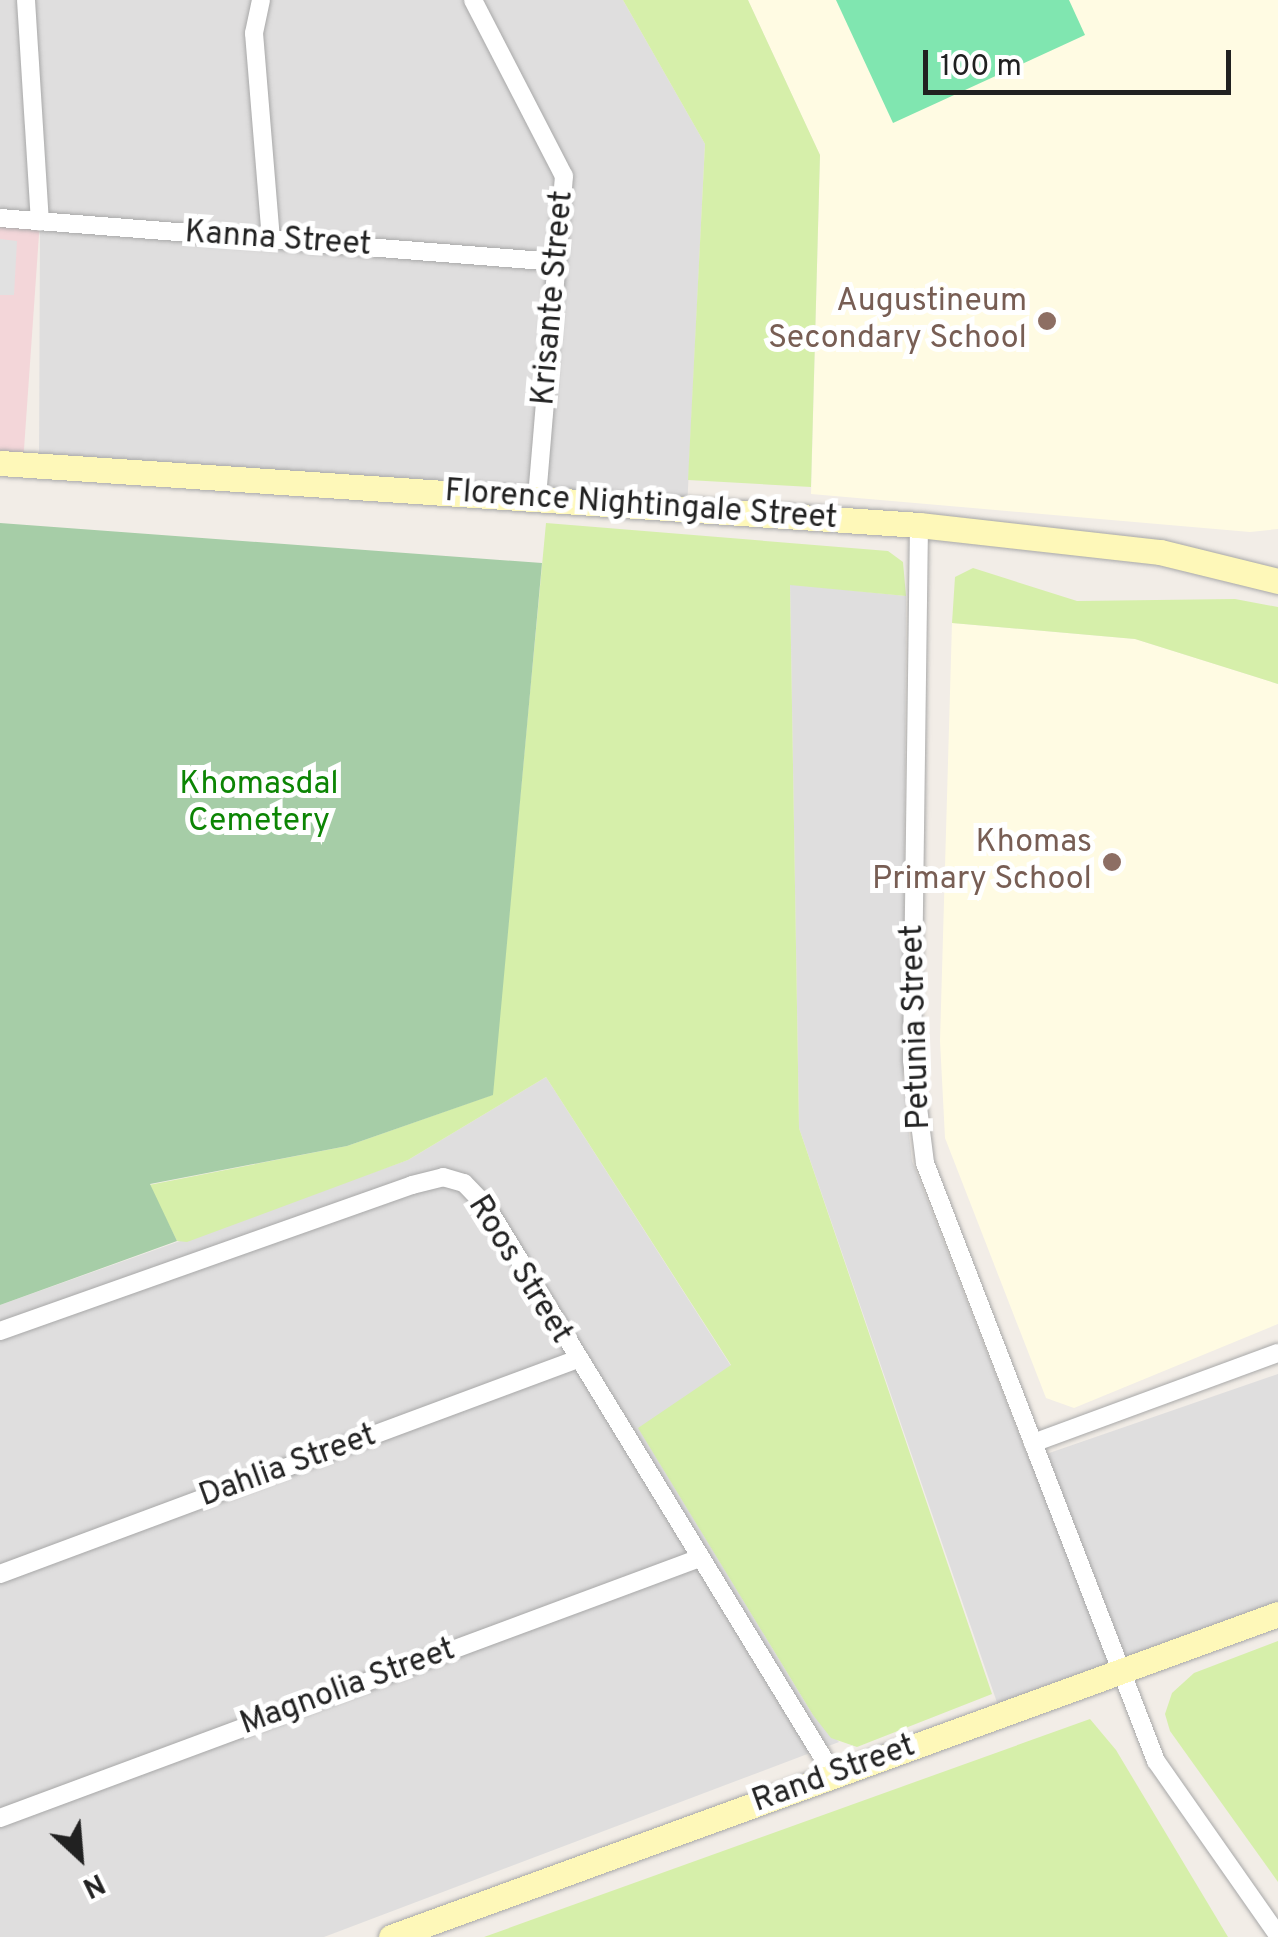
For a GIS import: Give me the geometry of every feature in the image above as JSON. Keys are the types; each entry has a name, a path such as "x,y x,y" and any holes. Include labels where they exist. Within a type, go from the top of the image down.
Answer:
{"main road":[{"name":"Florence Nightingale Street","path":"0,462 919,526 1160,552 1278,581"},
{"name":"Rand Street","path":"391,1937 1278,1614"}],"street":[{"path":"26,0 40,222"},
{"path":"260,0 254,33 271,239"},
{"name":"Krisante Street","path":"473,0 559,157 564,196 537,499"},
{"name":"Kanna Street","path":"0,218 556,262"},
{"name":"Petunia Street","path":"919,526 912,1026 918,1134 1118,1672 1156,1761 1278,1935"},
{"name":"Roos Street","path":"0,1330 444,1177 464,1183 486,1207 575,1360 833,1774"},
{"path":"1033,1444 1278,1353"},
{"name":"Dahlia Street","path":"0,1574 575,1360"},
{"name":"Magnolia Street","path":"0,1818 697,1559"}],"shaded area":[{"path":"0,0 623,0 705,144 687,509 39,465 40,222 0,219"},
{"name":"Augustineum Secondary School","path":"748,0 1278,0 1278,529 1250,532 811,494 820,155"},
{"path":"0,219 40,222 23,464 0,463"},
{"path":"0,239 17,241 14,295 0,295"},
{"path":"790,584 906,596 903,1080 912,1161 1029,1460 1278,1374 1278,1614 1002,1717 799,1128"},
{"name":"Khomas Primary School","path":"952,623 1135,639 1278,684 1278,1324 1074,1408 1046,1398 945,1138 940,1041"},
{"path":"546,1077 731,1366 639,1429 813,1715 839,1742 324,1937 0,1937 0,1305 408,1160"}],"green space":[{"path":"623,0 748,0 820,155 811,487 688,480 705,144"},
{"path":"836,0 1069,0 1085,35 893,123"},
{"name":"Khomasdal Cemetery","path":"0,523 542,563 493,1095 347,1146 150,1184 177,1241 0,1305"},
{"path":"546,523 888,551 903,562 906,596 790,585 799,1128 992,1694 857,1747 831,1738 813,1715 638,1428 731,1365 546,1077 408,1160 187,1242 177,1241 149,1185 347,1146 492,1095"},
{"path":"973,568 1077,601 1235,599 1278,607 1278,684 1135,639 952,623 955,577"},
{"path":"1278,1641 1278,1882 1170,1731 1165,1714 1172,1693 1194,1673"},
{"path":"1090,1719 1116,1750 1228,1937 484,1937"}],"place":[{"name":"Augustineum Secondary School","path":"1047,321"},
{"name":"Khomas Primary School","path":"1112,862"}]}
